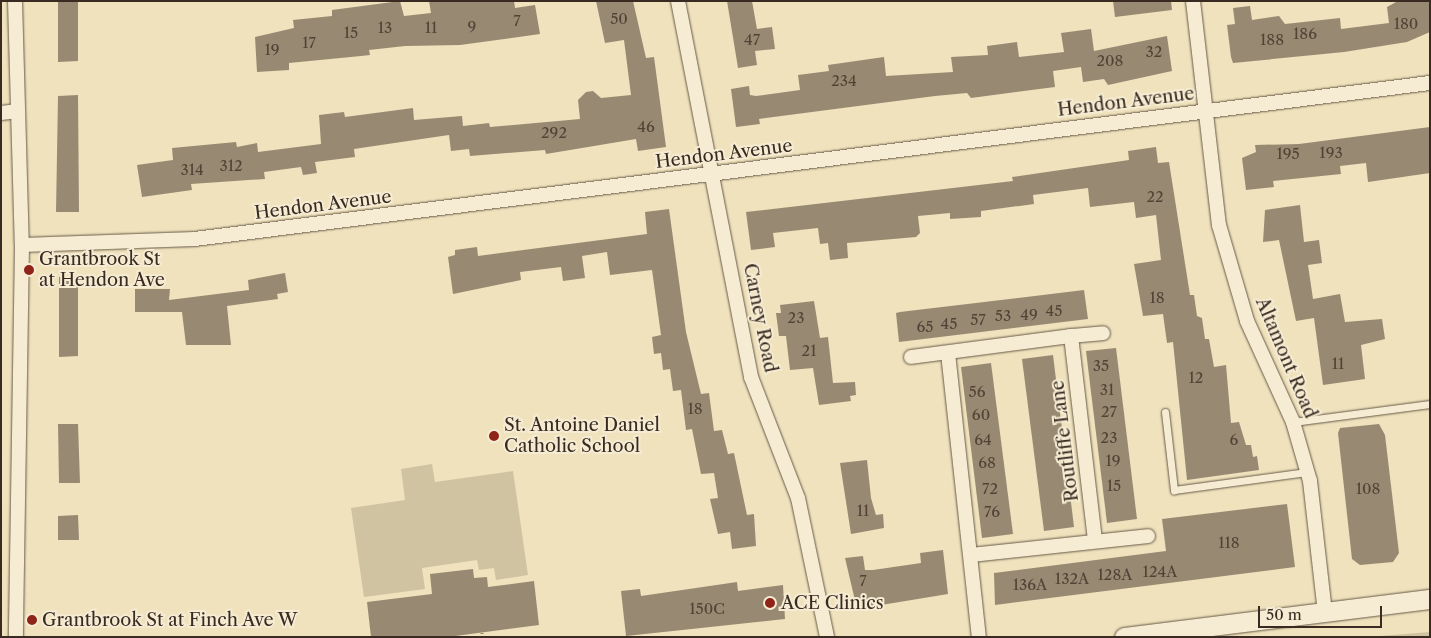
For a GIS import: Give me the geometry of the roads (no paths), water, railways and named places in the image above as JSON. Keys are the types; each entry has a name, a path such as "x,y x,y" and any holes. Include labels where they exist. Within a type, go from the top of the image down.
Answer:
{"main road":[{"path":"1124,637 1430,599"}],"street":[{"path":"15,1 22,245 16,637"},
{"name":"Carney Road","path":"678,1 751,377 798,498 827,637"},
{"name":"Altamont Road","path":"1193,1 1208,110 1219,224 1247,321 1293,422 1307,472 1326,612"},
{"name":"Hendon Avenue","path":"22,245 195,239 1430,83"},
{"path":"1,113 18,111"},
{"path":"911,358 1103,333"},
{"name":"Routliffe Lane","path":"1071,336 1095,541"},
{"path":"948,353 979,637"},
{"path":"971,555 1148,536"}],"lane":[{"path":"1293,422 1430,404"},
{"path":"1164,412 1174,490 1307,472"}],"place":[{"name":"Grantbrook St at Hendon Ave","path":"29,270"},
{"name":"St. Antoine Daniel Catholic School","path":"494,436"},
{"name":"ACE Clinics","path":"770,603"},
{"name":"Grantbrook St at Finch Ave W","path":"32,620"}]}
